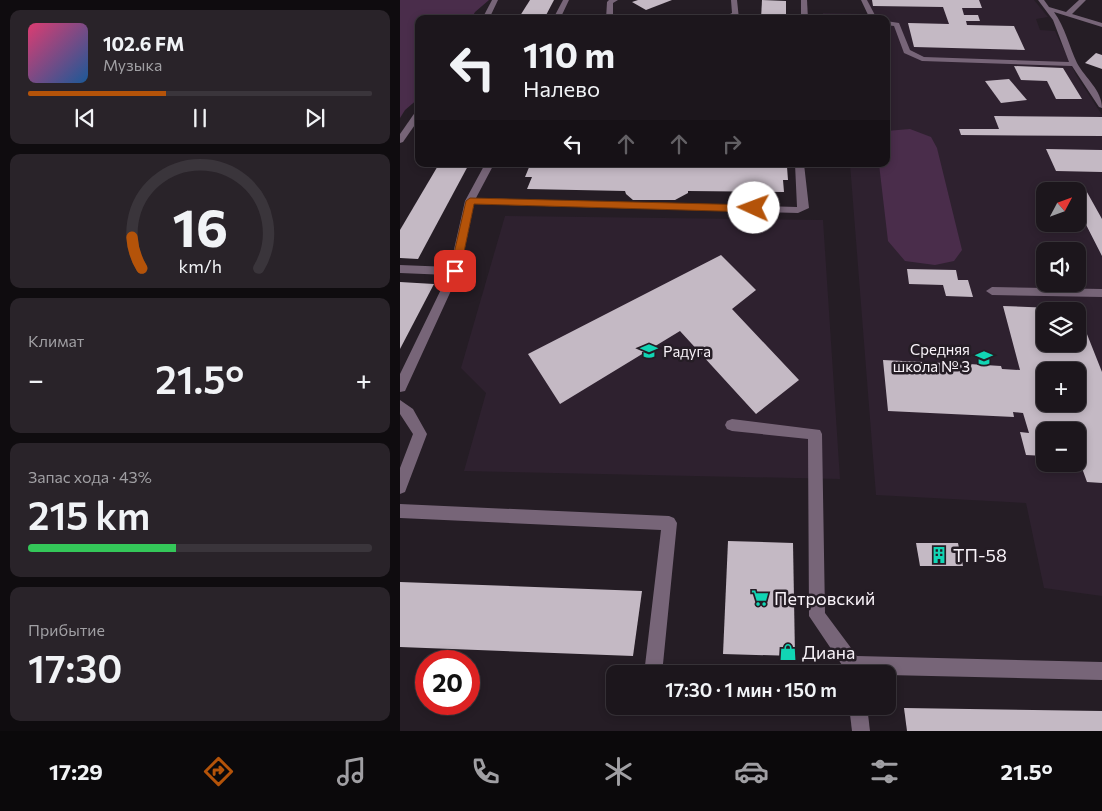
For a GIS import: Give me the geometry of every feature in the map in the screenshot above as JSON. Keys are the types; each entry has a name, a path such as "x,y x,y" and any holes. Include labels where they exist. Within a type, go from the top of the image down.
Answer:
{"street":[{"path":"487,15 495,0"},
{"path":"558,15 566,0"},
{"path":"610,15 610,2 615,0"},
{"path":"734,0 736,15"},
{"path":"804,0 805,15"},
{"path":"864,0 872,15"},
{"path":"1041,0 1056,20 1074,64 1102,105"},
{"path":"1068,14 1083,0"},
{"path":"1047,8 1102,25"},
{"path":"1056,20 1089,20"},
{"path":"890,23 896,24 907,51 922,59 1074,64"},
{"path":"400,140 415,119"},
{"path":"400,387 455,271 470,201 487,167"},
{"path":"470,201 798,210 804,208 800,167"},
{"path":"400,269 455,271"},
{"path":"992,291 1102,292"},
{"path":"400,406 408,413 420,434 400,487"},
{"path":"732,426 815,434 817,616 850,665"},
{"path":"400,511 669,523 654,665"},
{"path":"896,669 1102,671"},
{"path":"859,715 861,731"}],"shaded area":[{"path":"400,0 489,0 473,15 415,15 415,101 405,110 400,118"},
{"name":"Средняя школа № 3","path":"867,0 1034,0 1048,17 1036,19 1040,30 1055,31 1076,75 1102,115 1102,596 1044,588 1026,503 876,495 850,167 890,167 890,15 823,15 823,13 869,14"},
{"path":"910,129 931,137 937,148 962,250 954,261 935,265 905,261 888,241 879,167 890,167 890,131"},
{"name":"Радуга","path":"505,216 823,220 840,479 464,471 486,393 461,368"}],"building":[{"path":"530,0 554,0 546,15 521,15"},
{"path":"638,0 672,0 646,10 632,2"},
{"path":"762,0 786,1 786,15 761,15"},
{"path":"872,0 979,0 982,8 962,8 964,15 978,15 980,21 966,21 967,25 1014,26 1025,50 914,47 908,23 949,24 943,7 873,6"},
{"path":"1096,53 1102,55 1102,69 1085,63"},
{"path":"1014,66 1063,68 1082,99 1056,99 1047,81 1021,80"},
{"path":"1009,79 1027,100 1001,103 985,81"},
{"path":"994,116 1102,117 1102,136 961,135 959,129 999,129"},
{"path":"1046,149 1102,150 1102,172 1056,171"},
{"path":"437,167 467,167 418,259 400,258 400,230"},
{"path":"529,167 787,167 788,180 783,180 784,192 688,191 688,193 675,200 633,200 625,191 527,189 532,177 525,177"},
{"path":"1086,190 1102,219 1102,256 1086,225"},
{"path":"721,255 756,290 732,309 799,380 756,414 680,331 560,404 528,354"},
{"path":"907,269 956,270 958,280 968,280 973,297 946,296 943,285 909,284"},
{"path":"400,282 434,284 400,349"},
{"path":"1003,306 1036,307 1036,352 1086,352 1086,332 1102,372 1102,483 1087,482 1083,472 1086,472 1086,422 1036,422 1036,456 1026,455 1020,432 1029,433 1023,413 1013,412 1014,417 888,411 883,360 943,363 944,367 954,368 953,363 1001,366 1002,369 1020,370"},
{"name":"Петровский","path":"728,541 793,543 795,656 723,654"},
{"name":"ТП-58","path":"916,543 958,543 963,566 920,566"},
{"path":"400,582 642,591 633,656 400,647"},
{"path":"904,708 1102,711 1102,731 907,731"}],"place":[{"name":"Радуга","path":"649,351"},
{"name":"Средняя школа № 3","path":"984,358"},
{"name":"ТП-58","path":"939,555"},
{"name":"Петровский","path":"760,598"},
{"name":"Диана","path":"788,652"}],"route":[{"path":"455,271 470,201 754,208"}]}
